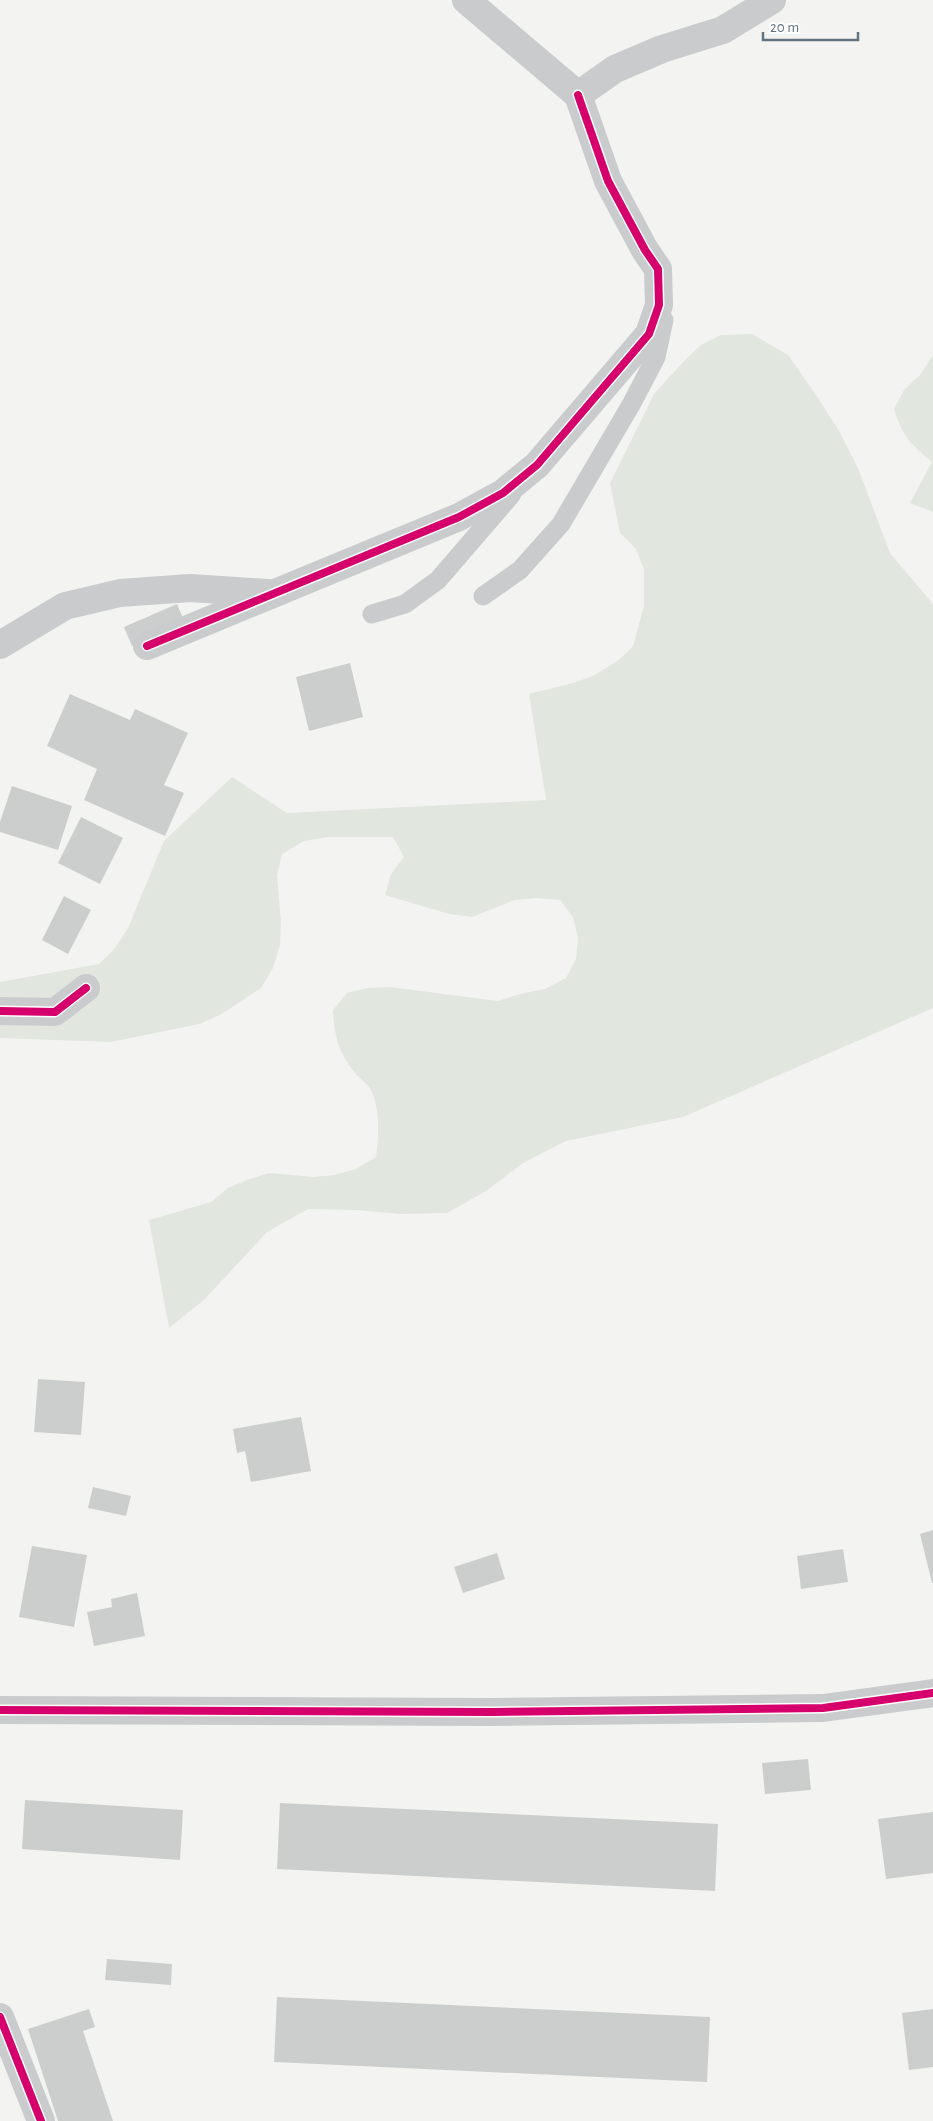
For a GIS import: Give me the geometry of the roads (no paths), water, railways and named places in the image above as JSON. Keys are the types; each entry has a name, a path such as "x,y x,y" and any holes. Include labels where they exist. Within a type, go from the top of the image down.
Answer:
{"street":[{"path":"147,646 459,517 503,493 537,465 649,334 659,305 658,269 645,250 608,182 578,95 466,0"},
{"path":"578,95 615,70 662,49 723,30 772,0"},
{"path":"0,644 65,606 120,593 190,588 274,593"},
{"path":"0,1011 55,1012 86,988"},
{"path":"0,1710 493,1712 823,1708 933,1693"},
{"path":"0,2017 41,2121"}],"lane":[{"path":"483,596 520,570 561,524 632,403 656,357 666,311 658,269"},
{"path":"372,614 405,604 438,580 537,465"}]}
